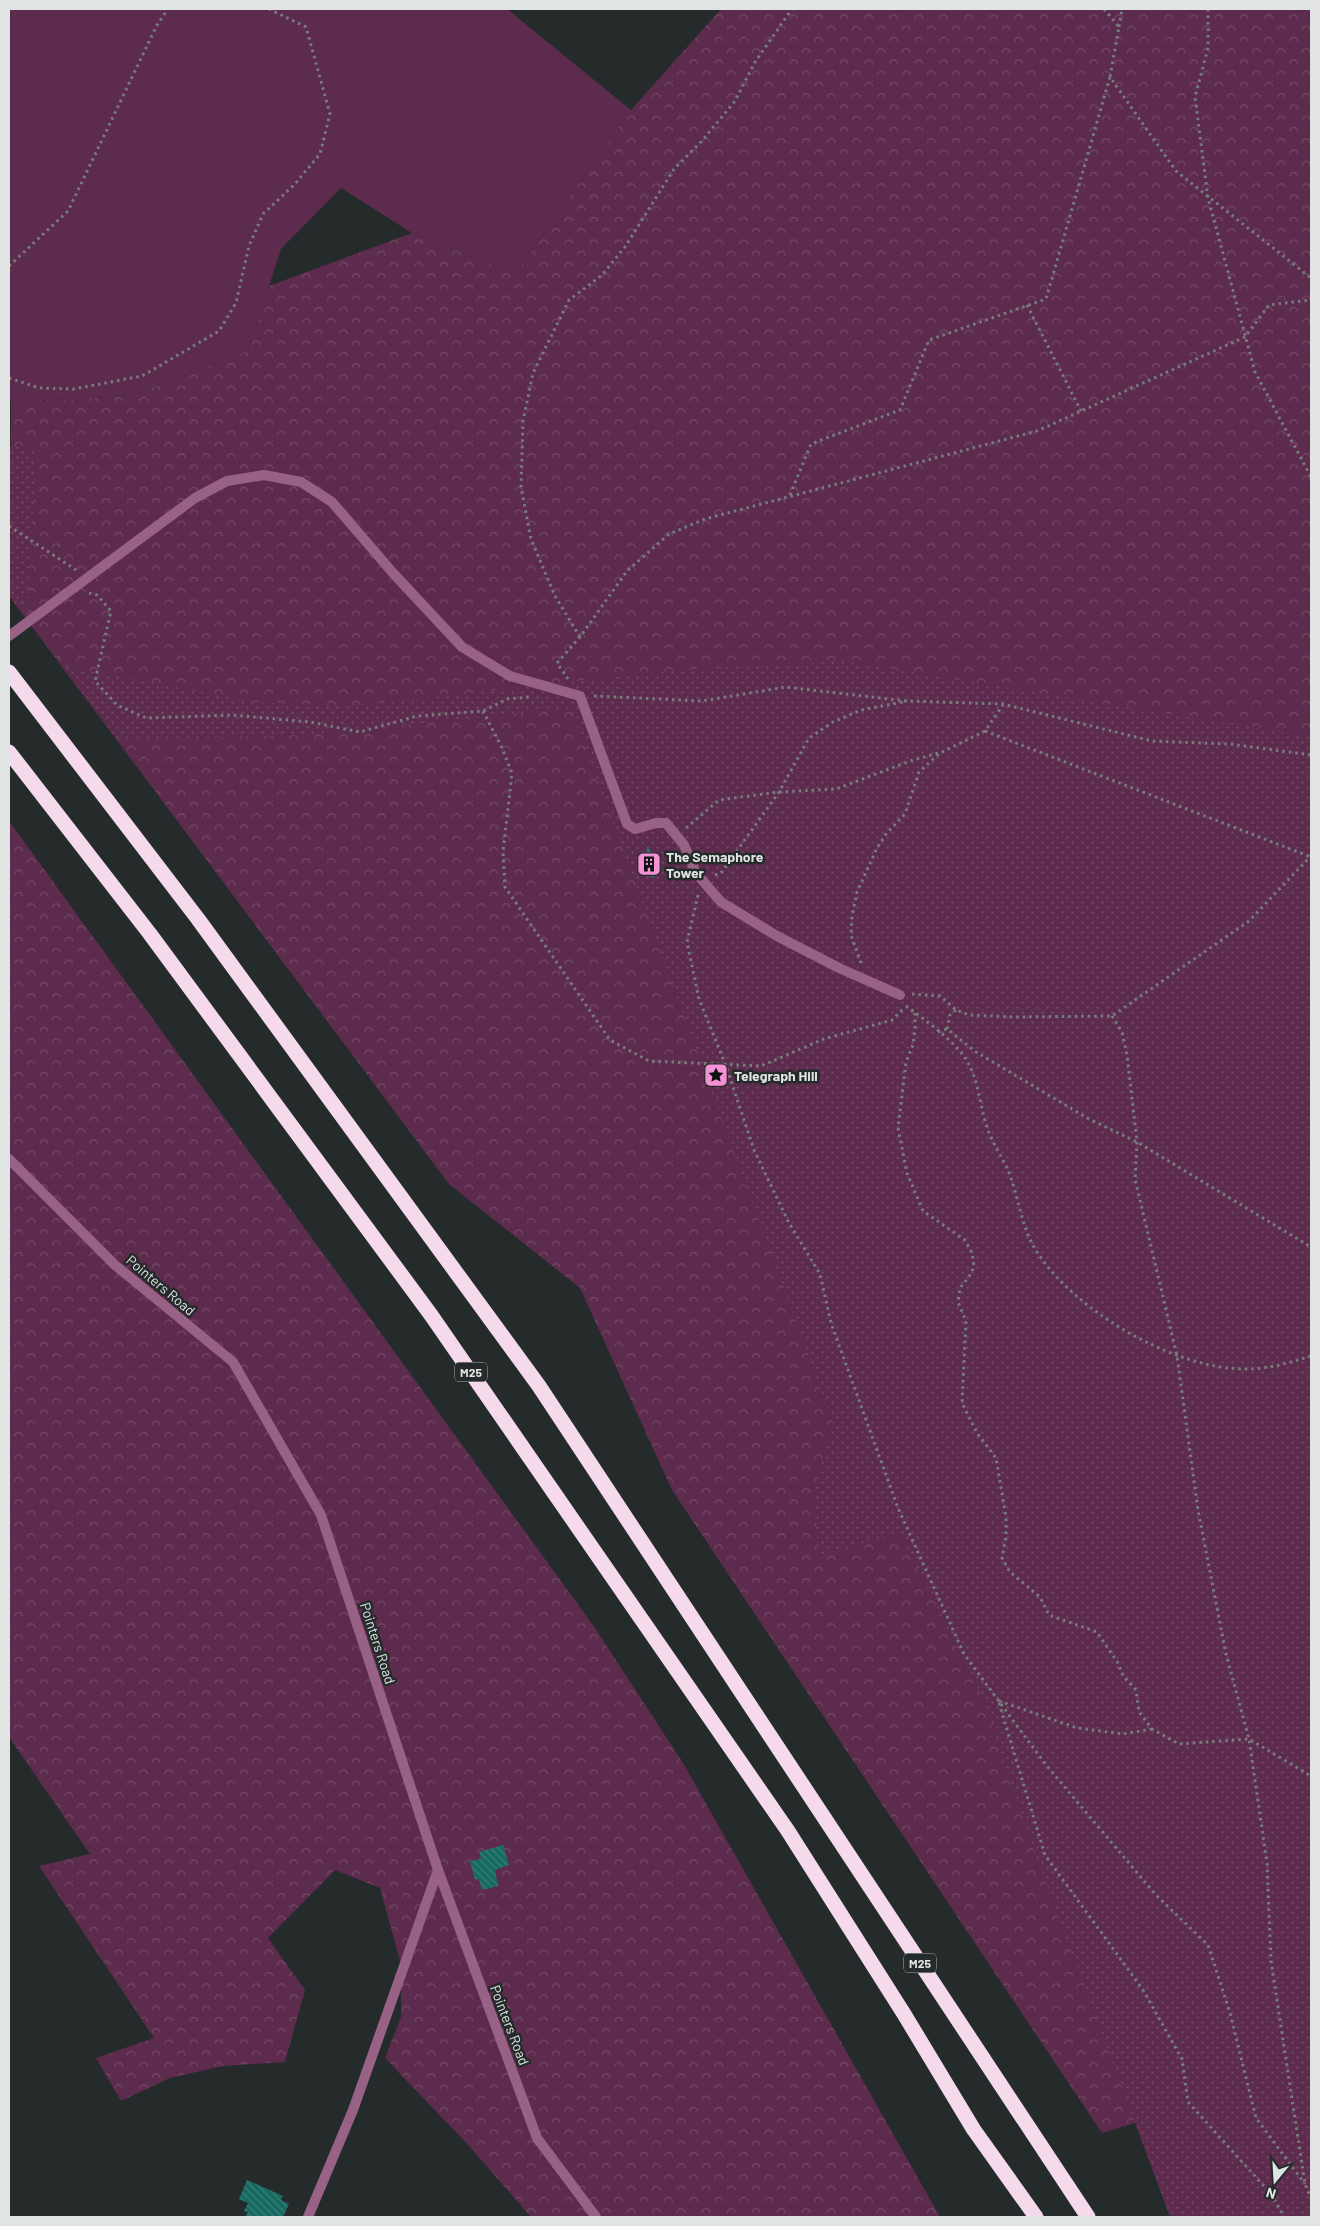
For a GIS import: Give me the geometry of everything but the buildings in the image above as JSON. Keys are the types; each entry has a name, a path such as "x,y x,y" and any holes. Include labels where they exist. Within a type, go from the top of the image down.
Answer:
{"highway":[{"name":"M25","path":"9,672 198,919 539,1386 1088,2217"},
{"name":"M25","path":"9,752 150,934 431,1315 788,1831 904,2014 974,2130 1036,2217"}],"street":[{"path":"9,636 195,498 227,481 264,474 301,482 332,502 393,573 462,647 510,676 580,696 627,824 635,828 656,823 666,823 677,835 702,881 731,908 777,936 900,996"},
{"name":"Pointers Road","path":"9,1159 115,1265 233,1362 321,1515 438,1870 537,2138 596,2217"},
{"path":"308,2217 353,2110 438,1870"}],"path":[{"path":"9,266 68,211 157,25 168,9"},
{"path":"9,378 39,388 74,388 142,376 219,331 236,303 249,246 264,214 295,184 320,154 330,114 306,26 269,9"},
{"path":"580,637 554,596 531,539 521,487 523,421 533,373 569,300 601,276 625,247 674,169 701,142 735,101 755,62 792,9"},
{"path":"1104,9 1119,27"},
{"path":"790,495 811,444 900,410 929,340 1046,298 1110,77 1122,9"},
{"path":"1208,9 1208,48 1195,97 1208,198 1255,372 1311,476"},
{"path":"1110,77 1176,171 1311,278"},
{"path":"1311,300 1269,305 1245,337 1037,431 705,518 669,534 627,571 580,637 557,664 580,696 702,701 786,687 908,701 1003,704 1152,741 1230,744 1311,755"},
{"path":"1027,306 1081,411"},
{"path":"9,526 88,577"},
{"path":"73,590 97,595 111,611 95,681 117,705 146,718 232,715 310,722 360,732 417,716 483,711 507,699 533,697"},
{"path":"908,701 861,710 833,722 809,738 779,792 721,873 702,881 687,942 699,998 726,1066 754,1150 789,1224 820,1274 831,1323 898,1508 964,1654 1046,1765 1156,1895 1208,1945 1230,2013 1256,2118 1305,2184 1311,2198"},
{"path":"677,835 719,800 779,792 836,789 913,760 942,752 985,731 1003,704"},
{"path":"483,711 502,748 512,773 503,852 505,887 557,966 610,1040 649,1061 726,1066 761,1066 824,1039 892,1020 906,1006"},
{"path":"985,731 1311,856 1249,921 1112,1016 1014,1017 969,1014 956,1010 940,996 919,994 900,996 906,1006 938,1032 967,1060 980,1092 981,1107 988,1130 1008,1171 1026,1230 1036,1252 1053,1273 1088,1306 1153,1346 1176,1356 1211,1366 1244,1369 1272,1368 1311,1356"},
{"path":"866,981 851,935 852,916 857,892 877,848 886,834 905,814 919,772 942,752"},
{"path":"947,1029 950,1015 956,1010"},
{"path":"915,1012 913,1045 906,1062 898,1128 907,1173 923,1211 965,1240 972,1253 974,1266 971,1274 960,1288 958,1302 966,1321 962,1403 977,1433 996,1458 1006,1517 1006,1536 1002,1558 1010,1572 1040,1597 1049,1615 1097,1632 1118,1663 1123,1676 1136,1690 1139,1712 1152,1729 1179,1744 1249,1738 1311,1776"},
{"path":"1112,1016 1122,1032 1127,1055 1137,1142 1136,1180 1176,1356 1198,1510 1226,1654 1249,1738 1267,1863 1271,1962 1305,2184"},
{"path":"938,1032 947,1029"},
{"path":"947,1029 976,1052 1089,1119 1137,1142 1311,1247"},
{"path":"998,1700 1077,1728 1123,1734 1152,1729"},
{"path":"998,1700 1045,1855 1143,1990 1182,2059 1188,2102 1272,2195 1284,2217"}],"green space":[{"path":"9,9 507,9 631,110 515,274 412,233 341,188 281,249 248,351 131,396 11,402 9,401"},
{"path":"721,9 1311,9 1311,2217 1141,2121 1102,2133 672,1490 580,1288 449,1184 9,596 11,402 131,396 248,351 269,286 412,233 515,274 631,110"},
{"path":"9,446 37,450 27,609 20,605 9,590"},
{"path":"843,661 1311,737 1311,2217 1170,2217 1032,1845 980,1692 899,1532 819,1556 814,1488 833,1422 571,708 303,735 117,740 61,665 253,702 356,706 677,670"},
{"path":"9,821 595,1628 683,1763 940,2217 531,2217 470,2147 385,2058 401,2017 401,1964 380,1888 335,1870 268,1938 305,1990 285,2062 223,2066 170,2078 121,2101 96,2058 154,2038 39,1866 90,1854 9,1737"}],"place":[{"name":"The Semaphore Tower","path":"649,864"},
{"name":"Telegraph Hill","path":"716,1075"}]}
